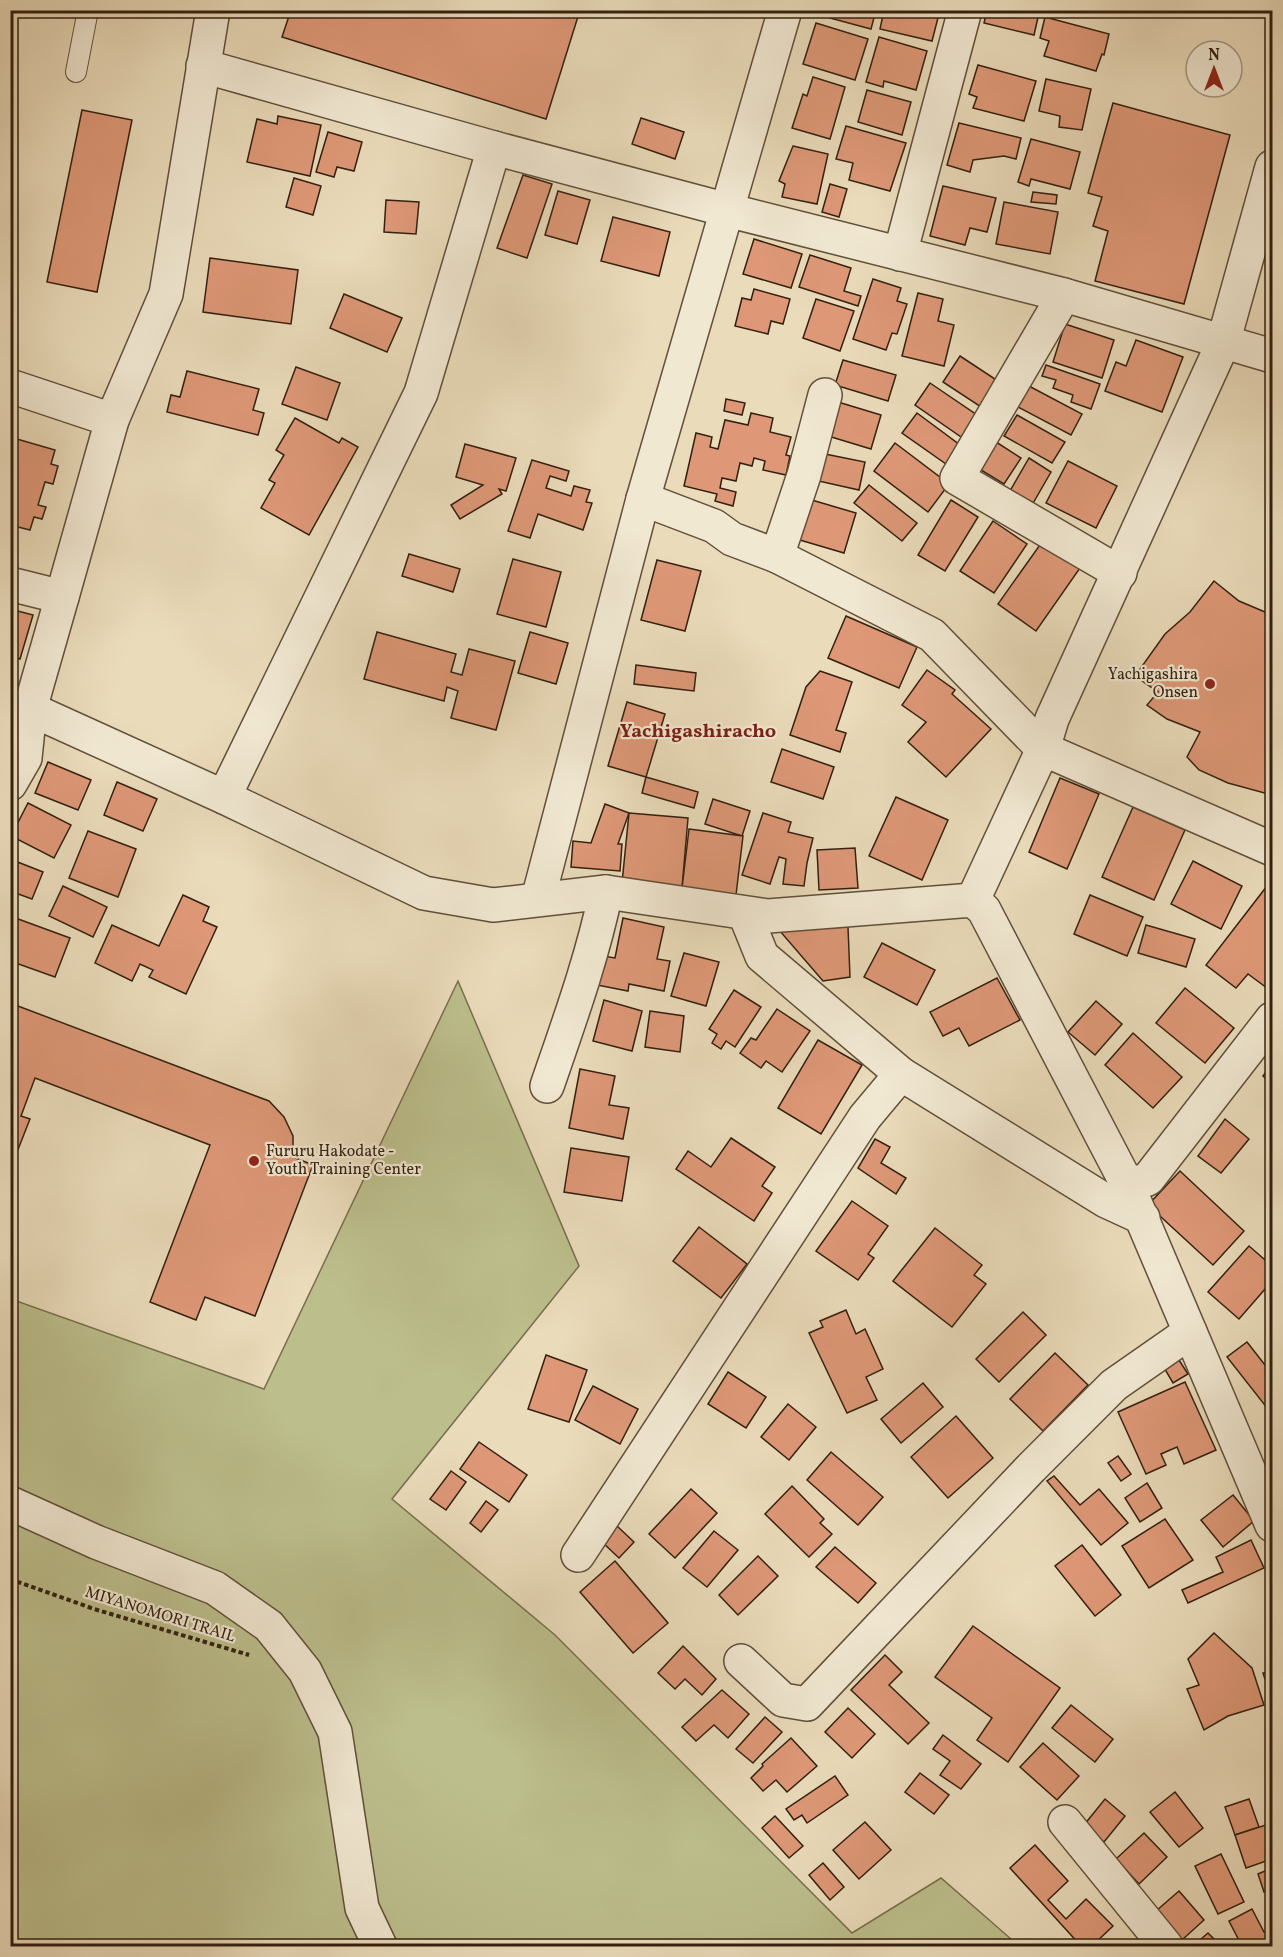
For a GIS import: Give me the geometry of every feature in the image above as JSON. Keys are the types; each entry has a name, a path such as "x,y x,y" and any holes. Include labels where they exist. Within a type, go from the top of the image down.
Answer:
{"street":[{"path":"10,784 25,758 30,709 112,420 166,294 213,10"},
{"path":"538,899 643,498 785,10"},
{"path":"900,254 966,10"},
{"path":"204,66 494,148 727,210 1064,295 1272,356"},
{"path":"224,797 421,393 494,148"},
{"path":"973,900 1043,749 1052,719 1223,343 1272,167"},
{"path":"1064,295 957,478 1120,573"},
{"path":"10,386 112,420"},
{"path":"777,556 804,476 825,395"},
{"path":"643,498 714,526 732,539 777,556 932,635 1043,749 1272,849"},
{"path":"10,584 63,597"},
{"path":"30,709 224,797 424,893 493,905 606,892 768,916 973,900 984,910 1128,1186 1272,1525"},
{"path":"547,1086 580,992 598,931 606,892"},
{"path":"745,914 762,956 901,1074 1106,1201 1143,1218"},
{"path":"1128,1186 1148,1179 1272,1019"},
{"path":"578,1555 865,1117 901,1074"},
{"path":"741,1661 783,1700 807,1704 1031,1468 1114,1385 1190,1332"},
{"path":"10,1503 96,1542 215,1588 269,1626 305,1671 335,1732 362,1908 380,1947"},
{"path":"1065,1822 1166,1947"}],"lane":[{"path":"76,72 88,10"}],"path":[{"name":"MIYANOMORI TRAIL","path":"10,1579 94,1609 305,1671"}],"green space":[{"path":"458,981 579,1266 392,1499 555,1635 852,1933 941,1878 1019,1946 11,1946 11,1299 264,1389"}],"building":[{"path":"291,10 390,10 395,12 396,10 580,10 546,119 282,37"},
{"path":"816,10 876,10 871,29 815,14"},
{"path":"884,10 940,10 932,41 880,29"},
{"path":"987,10 1028,10 1039,13 1034,35 984,23"},
{"path":"1045,17 1109,34 1104,55 1102,54 1096,71 1044,56 1049,41 1040,38"},
{"path":"816,23 868,39 855,80 803,64"},
{"path":"879,37 927,51 916,90 884,81 883,87 866,82"},
{"path":"978,65 1036,81 1024,121 973,108 977,97 969,94"},
{"path":"813,77 845,87 830,139 792,128 803,94 807,96"},
{"path":"1046,79 1091,89 1082,130 1059,127 1060,116 1039,111"},
{"path":"867,90 911,102 902,135 858,122"},
{"path":"1113,103 1230,135 1184,304 1095,281 1108,231 1093,226 1102,197 1088,193"},
{"path":"82,110 132,120 97,292 47,282"},
{"path":"278,116 321,125 310,176 247,162 257,119 277,124"},
{"path":"641,118 684,132 675,159 632,144"},
{"path":"959,123 1021,138 1016,159 1004,156 973,160 970,172 947,165"},
{"path":"846,126 906,143 890,191 849,180 853,163 836,159"},
{"path":"328,132 362,142 354,171 337,167 334,177 316,172"},
{"path":"1031,139 1080,152 1070,189 1031,179 1029,186 1018,182"},
{"path":"793,146 828,154 817,204 782,197 785,184 779,181"},
{"path":"523,175 552,184 527,258 497,248"},
{"path":"294,178 321,186 313,215 286,207"},
{"path":"830,184 847,189 839,217 822,212"},
{"path":"943,186 996,198 987,232 970,228 965,245 930,236"},
{"path":"558,191 590,200 577,244 545,235"},
{"path":"1033,192 1057,195 1056,204 1031,202"},
{"path":"386,200 419,202 416,234 384,232"},
{"path":"1004,202 1058,212 1050,254 996,244"},
{"path":"613,217 670,232 659,276 601,261"},
{"path":"754,239 802,254 791,288 743,274"},
{"path":"810,255 851,268 844,291 861,296 858,306 799,287"},
{"path":"210,258 298,270 291,324 203,312"},
{"path":"873,279 901,288 897,301 907,304 897,334 892,333 886,350 853,339"},
{"path":"754,289 790,299 783,324 771,321 768,334 735,326 742,298 751,300"},
{"path":"918,293 943,299 938,321 954,325 944,366 902,356"},
{"path":"344,294 402,318 387,352 330,328"},
{"path":"816,299 854,311 840,351 803,338"},
{"path":"1065,324 1114,340 1102,378 1053,362"},
{"path":"1136,340 1183,357 1162,412 1105,391 1116,362 1126,366"},
{"path":"960,356 998,381 981,407 943,382"},
{"path":"843,360 896,375 888,401 835,385"},
{"path":"1046,365 1100,384 1091,409 1071,402 1073,395 1053,388 1056,380 1042,376"},
{"path":"296,367 340,383 327,420 282,404"},
{"path":"187,371 259,389 253,410 264,413 258,435 167,412 171,395 180,397"},
{"path":"930,383 980,417 964,439 915,405"},
{"path":"1027,385 1082,414 1071,435 1016,406"},
{"path":"726,399 745,403 742,415 724,411"},
{"path":"838,402 881,415 871,449 828,436"},
{"path":"751,413 773,418 770,432 791,437 786,455 790,456 786,475 763,470 765,461 754,458 752,466 740,463 736,481 722,478 720,488 736,492 733,506 715,501 717,494 684,486 696,433 712,437 710,447 718,449 725,420 748,425"},
{"path":"917,413 960,445 946,464 902,433"},
{"path":"1017,415 1065,442 1052,463 1004,436"},
{"path":"295,418 339,443 342,438 358,447 309,535 261,508 275,483 269,480 284,455 276,450"},
{"path":"10,437 55,450 51,464 58,466 53,484 45,482 38,505 46,507 42,519 34,517 30,530 10,525"},
{"path":"993,440 1021,458 1004,484 976,467"},
{"path":"895,443 949,484 928,512 874,471"},
{"path":"465,444 516,458 506,491 499,489 502,494 460,519 451,505 483,485 456,477"},
{"path":"820,453 865,462 859,490 814,480"},
{"path":"1029,458 1051,472 1032,505 1010,491"},
{"path":"532,460 569,471 566,481 550,476 546,488 571,496 574,486 590,490 586,502 592,503 583,530 538,514 530,538 508,531"},
{"path":"1068,461 1117,486 1096,528 1046,503"},
{"path":"869,485 917,523 902,541 854,503"},
{"path":"805,498 856,513 844,553 793,538"},
{"path":"951,500 978,517 945,571 918,555"},
{"path":"993,521 1027,544 994,593 960,571"},
{"path":"1042,542 1080,568 1036,631 998,604"},
{"path":"409,554 460,569 453,592 402,576"},
{"path":"513,559 561,572 546,627 497,614"},
{"path":"657,560 701,571 685,631 641,620"},
{"name":"Yachigashira Onsen","path":"1214,581 1239,601 1265,612 1272,598 1272,795 1228,783 1199,770 1187,757 1200,732 1167,719 1147,705 1158,692 1135,676 1165,634 1190,612"},
{"path":"10,609 33,615 20,659 10,656"},
{"path":"846,616 917,647 899,688 828,658"},
{"path":"377,632 456,654 451,672 462,675 469,649 515,661 496,730 451,718 458,691 447,687 444,701 364,679"},
{"path":"530,632 568,643 556,684 518,673"},
{"path":"636,665 696,673 694,691 634,684"},
{"path":"927,670 955,690 952,694 991,729 946,777 908,742 926,722 902,705"},
{"path":"820,671 852,682 836,730 846,733 840,752 790,735 806,687"},
{"path":"627,702 665,714 646,777 608,766"},
{"path":"782,749 834,767 823,799 771,782"},
{"path":"48,762 91,780 78,810 35,793"},
{"path":"646,777 698,792 694,808 642,793"},
{"path":"1060,778 1099,794 1067,869 1029,852"},
{"path":"117,782 157,799 143,831 104,815"},
{"path":"896,797 948,820 922,880 869,856"},
{"path":"713,799 750,811 742,836 705,824"},
{"path":"28,803 71,825 54,858 11,836"},
{"path":"605,804 629,813 618,844 622,844 620,871 571,867 573,841 591,843"},
{"path":"1133,807 1185,830 1154,900 1102,877"},
{"path":"629,813 688,818 682,888 622,883"},
{"path":"763,813 791,822 788,832 813,838 804,886 783,884 786,859 779,857 770,884 742,875"},
{"path":"689,829 743,836 736,895 682,888"},
{"path":"88,831 136,849 118,897 69,878"},
{"path":"855,848 858,888 819,890 817,850"},
{"path":"10,859 43,872 32,899 10,891"},
{"path":"1193,861 1242,886 1221,929 1171,904"},
{"path":"63,886 107,907 93,937 49,916"},
{"path":"1267,886 1272,891 1272,981 1267,988 1248,974 1236,988 1206,965"},
{"path":"183,895 209,907 203,921 217,927 186,994 149,977 153,970 140,964 132,981 95,963 112,925 159,946"},
{"path":"1090,895 1143,917 1127,956 1074,934"},
{"path":"10,916 70,938 55,977 10,961"},
{"path":"623,918 664,927 657,959 670,961 664,991 629,984 628,991 597,985 603,956 615,958"},
{"path":"1146,925 1195,939 1186,967 1138,953"},
{"path":"848,927 850,977 823,981 779,930"},
{"path":"882,943 935,970 917,1005 864,977"},
{"path":"684,953 719,962 706,1006 671,996"},
{"path":"997,978 1020,1020 969,1046 959,1028 943,1036 930,1012"},
{"path":"1185,988 1234,1028 1205,1063 1156,1023"},
{"path":"734,990 761,1007 735,1047 726,1041 721,1049 712,1043 717,1034 709,1029"},
{"path":"604,1000 642,1011 632,1051 593,1041"},
{"path":"1096,1001 1122,1024 1095,1055 1068,1032"},
{"name":"Fururu Hakodate - Youth Training Center","path":"10,1003 269,1101 284,1117 293,1136 293,1157 313,1165 255,1316 205,1297 196,1320 150,1302 210,1145 35,1078 21,1116 30,1119 17,1152 10,1149"},
{"path":"777,1009 810,1031 782,1072 766,1061 761,1068 740,1053 751,1038 756,1040"},
{"path":"650,1011 684,1016 680,1052 645,1047"},
{"path":"1133,1033 1182,1077 1153,1108 1105,1065"},
{"path":"818,1040 862,1065 821,1134 778,1108"},
{"path":"1272,1064 1272,1085 1263,1076"},
{"path":"580,1069 615,1076 609,1105 629,1108 623,1139 569,1128"},
{"path":"1225,1119 1249,1139 1221,1173 1198,1156"},
{"path":"731,1138 775,1167 762,1186 772,1193 754,1221 676,1169 688,1151 711,1167"},
{"path":"875,1139 890,1147 881,1163 906,1178 896,1194 858,1168"},
{"path":"571,1148 629,1157 622,1201 564,1192"},
{"path":"1180,1171 1244,1231 1213,1265 1148,1205"},
{"path":"852,1201 888,1226 868,1254 874,1258 858,1280 816,1251"},
{"path":"699,1227 747,1264 721,1298 673,1261"},
{"path":"935,1228 982,1265 974,1275 986,1284 952,1327 893,1281"},
{"path":"1249,1246 1272,1266 1272,1281 1239,1319 1208,1292"},
{"path":"846,1310 856,1334 865,1329 883,1369 866,1377 877,1400 847,1413 809,1333 823,1327 820,1321"},
{"path":"1023,1312 1046,1335 999,1382 976,1359"},
{"path":"1247,1342 1272,1374 1271,1413 1227,1357"},
{"path":"1055,1353 1088,1385 1043,1431 1010,1399"},
{"path":"546,1355 587,1370 569,1422 528,1409"},
{"path":"1177,1357 1188,1374 1173,1383 1163,1366"},
{"path":"728,1372 766,1397 746,1428 708,1404"},
{"path":"1185,1382 1216,1450 1184,1464 1177,1447 1161,1454 1166,1465 1146,1474 1118,1412"},
{"path":"923,1383 943,1407 901,1443 881,1419"},
{"path":"593,1386 638,1409 620,1444 575,1420"},
{"path":"788,1404 816,1427 789,1460 761,1437"},
{"path":"956,1416 993,1458 948,1498 911,1457"},
{"path":"479,1442 527,1475 509,1502 460,1469"},
{"path":"831,1452 883,1497 858,1525 807,1480"},
{"path":"1118,1456 1131,1474 1121,1481 1108,1463"},
{"path":"451,1471 466,1482 446,1510 430,1499"},
{"path":"1054,1476 1080,1505 1099,1489 1128,1523 1101,1545 1047,1481"},
{"path":"1147,1483 1162,1508 1140,1522 1125,1498"},
{"path":"792,1486 824,1519 820,1523 832,1534 809,1557 765,1514"},
{"path":"691,1489 717,1513 675,1558 649,1534"},
{"path":"1233,1495 1254,1521 1223,1547 1201,1520"},
{"path":"486,1501 498,1510 481,1532 470,1523"},
{"path":"1165,1519 1193,1560 1149,1588 1122,1546"},
{"path":"617,1526 634,1542 619,1558 602,1542"},
{"path":"714,1531 738,1550 707,1587 683,1568"},
{"path":"1251,1540 1264,1568 1188,1603 1182,1590 1223,1572 1216,1557"},
{"path":"1082,1545 1121,1595 1095,1616 1055,1566"},
{"path":"835,1547 876,1583 858,1603 816,1567"},
{"path":"758,1556 778,1576 738,1615 719,1595"},
{"path":"615,1561 668,1623 633,1653 580,1592"},
{"path":"973,1626 1060,1688 1008,1762 977,1740 992,1718 935,1677"},
{"path":"1214,1633 1252,1668 1264,1705 1228,1716 1204,1730 1187,1689 1199,1685 1188,1659"},
{"path":"683,1646 716,1679 702,1695 685,1679 675,1689 658,1673"},
{"path":"885,1655 902,1672 889,1685 929,1723 908,1744 851,1690"},
{"path":"1272,1671 1272,1693 1270,1694 1263,1673"},
{"path":"722,1690 749,1714 728,1738 714,1725 696,1741 682,1727"},
{"path":"1071,1705 1113,1739 1095,1762 1052,1728"},
{"path":"848,1708 875,1734 852,1758 825,1732"},
{"path":"765,1717 782,1732 753,1763 736,1749"},
{"path":"943,1735 981,1764 961,1789 940,1775 950,1761 933,1749"},
{"path":"791,1738 817,1766 787,1792 776,1780 763,1791 751,1778 763,1766 762,1764"},
{"path":"1043,1743 1079,1776 1057,1800 1020,1767"},
{"path":"920,1773 949,1795 934,1814 905,1792"},
{"path":"835,1776 848,1795 807,1823 802,1815 794,1820 786,1809"},
{"path":"1175,1792 1203,1828 1179,1847 1150,1812"},
{"path":"1105,1799 1125,1816 1104,1842 1084,1825"},
{"path":"1249,1799 1259,1827 1235,1835 1225,1807"},
{"path":"775,1816 803,1846 789,1858 762,1828"},
{"path":"865,1822 891,1850 859,1879 833,1850"},
{"path":"1272,1823 1272,1859 1246,1868 1235,1835"},
{"path":"1144,1833 1167,1857 1139,1884 1116,1859"},
{"path":"1035,1845 1068,1881 1048,1900 1066,1919 1086,1899 1113,1926 1092,1946 1081,1946 1010,1868"},
{"path":"1221,1854 1244,1902 1218,1914 1195,1866"},
{"path":"823,1863 844,1887 830,1900 809,1875"},
{"path":"1272,1868 1272,1889 1264,1892 1258,1874"},
{"path":"1179,1891 1204,1920 1182,1940 1156,1911"},
{"path":"1252,1909 1264,1932 1272,1928 1272,1946 1242,1946 1229,1921"},
{"path":"1208,1933 1221,1946 1193,1946"}],"place":[{"name":"Yachigashira Onsen","path":"1210,684"},
{"name":"Fururu Hakodate - Youth Training Center","path":"254,1161"}],"district":[{"name":"Yachigashiracho","path":"698,732"}]}
